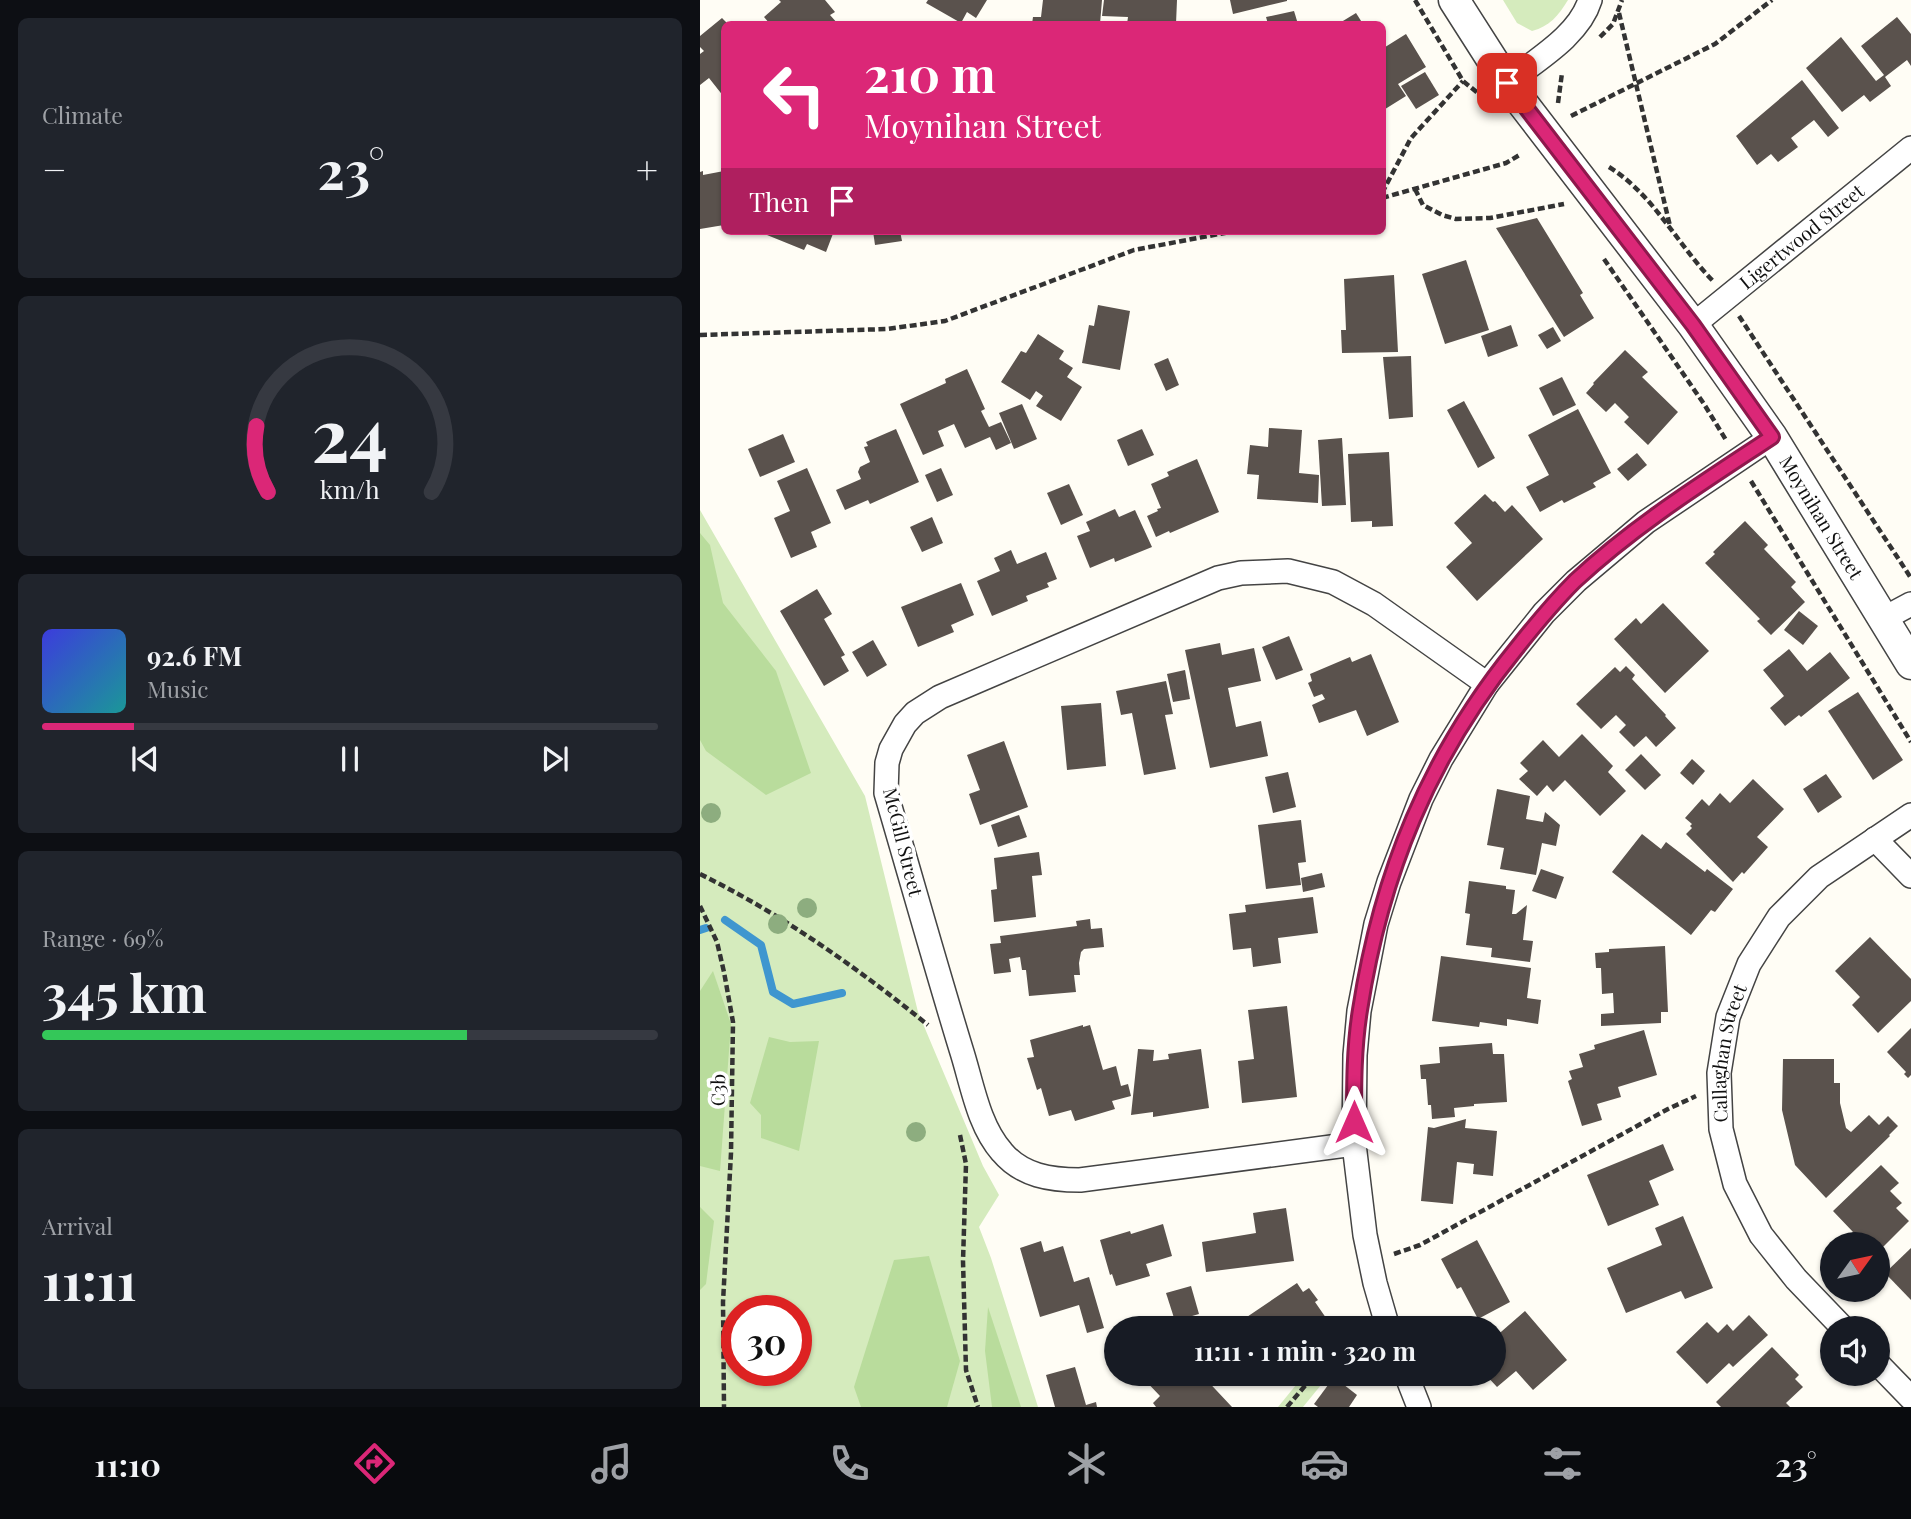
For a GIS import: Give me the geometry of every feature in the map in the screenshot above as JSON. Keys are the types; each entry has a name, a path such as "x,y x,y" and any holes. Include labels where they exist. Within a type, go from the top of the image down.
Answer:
{"street":[{"name":"Moynihan Street","path":"1454,0 1507,83 1693,325 1772,437 1911,664"},
{"path":"1507,83 1571,32 1587,10 1590,0"},
{"name":"Ligertwood Street","path":"1693,325 1911,148"},
{"path":"1385,1316 1365,1235 1354,1144 1355,1055 1358,1022 1379,914 1388,881 1421,799 1440,760 1487,684 1544,613 1576,580 1646,522 1772,437"},
{"name":"McGill Street","path":"1354,1144 1080,1180 1051,1179 1013,1162 1002,1152 986,1129 953,1023 886,793 887,763 891,749 905,724 915,713 940,697 1218,578 1241,573 1288,571 1333,582 1374,604 1487,684"},
{"path":"1883,619 1911,604"},
{"name":"Callaghan Street","path":"1831,1316 1796,1279 1761,1235 1735,1184 1721,1129 1719,1073 1728,1017 1749,964 1779,917 1827,871 1911,815"},
{"path":"1875,838 1911,876"},
{"path":"1890,1376 1911,1398"},
{"path":"1411,1386 1419,1407"}],"path":[{"path":"1571,116 1716,44 1772,0"},
{"path":"1619,12 1671,229"},
{"path":"1386,187 1411,138 1463,81"},
{"path":"1386,194 1415,189 1506,163 1521,154"},
{"path":"1415,189 1423,205 1456,219 1490,218 1564,204"},
{"path":"700,335 887,329 945,321 1134,250 1214,235"},
{"path":"1649,323 1704,404 1911,742"},
{"path":"700,874 743,895 839,956 929,1025 953,1023"},
{"name":"C3b","path":"700,906 717,942 733,1022 731,1153 723,1302 724,1407"},
{"path":"1375,1283 1386,1256 1420,1245 1668,1109 1704,1093 1720,1092"},
{"path":"959,1126 967,1164 963,1261 966,1370 978,1407"},
{"path":"1287,1407 1305,1386"}],"green space":[{"path":"1503,0 1568,0 1553,20 1532,31 1517,23"},
{"path":"700,510 865,796 918,1012 983,1166 999,1195 979,1227 1038,1407 700,1407"},
{"path":"700,533 710,545 723,603 776,671 811,773 766,795 706,751 700,740"},
{"path":"713,971 731,1024 720,1171 700,1166 700,991"},
{"path":"769,1037 790,1042 819,1041 799,1151 761,1138 761,1115 750,1103"},
{"path":"700,1207 714,1221 706,1284 700,1290"},
{"path":"929,1256 960,1361 947,1407 861,1407 854,1387 894,1260"},
{"path":"988,1307 1021,1407 992,1407 985,1351"},
{"path":"1295,1386 1320,1386 1303,1407 1278,1407"}],"building":[{"path":"779,0 825,0 835,12 830,15 835,21 767,21 764,17 781,2"},
{"path":"928,0 987,0 976,18 967,12 962,21 926,3"},
{"path":"1043,0 1102,0 1100,21 1032,21 1033,17 1041,17"},
{"path":"1104,0 1177,0 1176,21 1127,21 1128,17 1102,16"},
{"path":"1230,0 1287,0 1287,1 1233,14"},
{"path":"1294,11 1297,21 1267,21 1266,17"},
{"path":"1356,13 1361,21 1343,21"},
{"path":"1897,17 1911,34 1911,66 1907,60 1885,77 1891,86 1870,102 1864,95 1842,112 1806,68 1841,37 1876,81 1884,75 1861,46"},
{"path":"722,18 725,21 721,21 721,93 709,78 700,85 700,54 704,51 700,47 700,36"},
{"path":"1406,34 1426,67 1398,84 1406,96 1386,108 1386,46"},
{"path":"1425,72 1439,95 1416,109 1401,86"},
{"path":"1802,80 1839,128 1828,137 1814,120 1791,138 1798,147 1778,162 1771,154 1757,165 1736,136"},
{"path":"703,171 703,175 721,172 721,226 700,229 700,172"},
{"path":"1537,218 1583,293 1580,295 1594,318 1564,337 1496,228"},
{"path":"767,235 832,235 826,252 807,244 804,250"},
{"path":"874,235 901,235 902,241 875,245"},
{"path":"1466,260 1489,330 1445,344 1422,274"},
{"path":"1394,275 1398,352 1342,353 1341,330 1346,330 1344,279"},
{"path":"1098,305 1130,311 1120,370 1082,363 1089,325 1094,326"},
{"path":"1511,325 1518,346 1488,357 1481,336"},
{"path":"1553,327 1561,341 1547,349 1538,335"},
{"path":"1038,334 1064,351 1059,359 1073,368 1067,377 1082,387 1061,421 1036,406 1043,396 1036,391 1030,400 1001,382 1021,351 1026,353"},
{"path":"1625,350 1648,372 1642,377 1678,412 1648,445 1624,422 1629,417 1615,403 1606,412 1586,393"},
{"path":"1411,356 1413,417 1389,419 1383,357"},
{"path":"1168,358 1179,385 1166,391 1154,364"},
{"path":"967,369 985,409 981,411 989,427 1001,422 1011,443 996,450 990,437 965,448 954,424 938,431 944,446 923,455 900,404 946,383 945,379"},
{"path":"1562,377 1576,405 1553,416 1539,388"},
{"path":"1464,401 1495,458 1478,468 1447,410"},
{"path":"1022,404 1037,439 1014,449 999,413"},
{"path":"1578,409 1611,473 1593,483 1596,487 1540,512 1526,487 1549,475 1528,435"},
{"path":"1269,428 1302,430 1299,473 1319,475 1318,503 1257,499 1259,475 1247,474 1250,445 1268,447"},
{"path":"896,429 919,482 870,504 868,500 845,510 836,490 861,479 858,472 860,467 870,462 864,447 868,446 866,442"},
{"path":"1142,429 1154,455 1128,466 1117,440"},
{"path":"783,434 795,462 760,477 748,449"},
{"path":"1342,438 1346,505 1322,506 1318,440"},
{"path":"1389,452 1393,526 1372,527 1372,521 1351,522 1348,454"},
{"path":"1637,453 1647,465 1628,481 1617,469"},
{"path":"1197,459 1219,512 1156,537 1147,516 1161,508 1151,484 1169,476 1167,472"},
{"path":"807,468 831,523 811,532 817,547 791,558 774,518 790,511 777,481"},
{"path":"941,468 953,495 937,502 925,475"},
{"path":"1069,484 1083,515 1061,525 1047,493"},
{"path":"1485,494 1505,512 1512,505 1543,539 1477,601 1446,567 1472,543 1454,523"},
{"path":"1115,509 1119,517 1135,510 1152,547 1115,562 1114,558 1090,568 1077,536 1090,531 1086,522"},
{"path":"932,517 943,543 922,552 910,527"},
{"path":"1745,521 1768,545 1764,549 1796,582 1791,587 1805,602 1771,635 1757,621 1760,619 1705,563"},
{"path":"1011,550 1017,564 1046,552 1057,579 1047,583 1049,587 1026,596 1028,601 992,616 977,581 1000,571 994,558"},
{"path":"961,583 974,615 951,625 954,632 918,647 901,607"},
{"path":"817,589 832,614 824,619 845,655 841,657 849,671 824,686 780,611"},
{"path":"1663,603 1709,651 1665,693 1614,639 1636,618 1641,624"},
{"path":"1799,611 1818,626 1803,645 1784,630"},
{"path":"1289,636 1303,670 1276,680 1262,647"},
{"path":"873,640 887,665 867,677 852,652"},
{"path":"1220,643 1222,655 1254,648 1261,681 1228,688 1236,727 1261,721 1268,756 1210,768 1185,650"},
{"path":"1789,649 1807,671 1830,652 1850,678 1801,717 1799,715 1785,726 1770,708 1784,696 1763,670"},
{"path":"1371,654 1399,722 1367,736 1356,710 1319,723 1312,705 1325,699 1322,694 1314,697 1308,683 1312,681 1310,674 1350,657 1352,662"},
{"path":"1626,666 1635,675 1632,679 1676,728 1656,747 1646,736 1634,747 1619,732 1626,725 1616,715 1601,729 1576,704 1615,667 1620,672"},
{"path":"1185,670 1190,699 1173,702 1167,674"},
{"path":"1166,681 1173,714 1165,715 1176,769 1144,775 1132,713 1121,715 1116,691"},
{"path":"1858,692 1903,760 1873,780 1828,711"},
{"path":"1101,703 1106,766 1067,770 1061,706"},
{"path":"1582,734 1613,766 1608,772 1626,791 1600,816 1565,780 1553,792 1547,785 1537,796 1519,779 1528,771 1520,763 1543,740 1559,757"},
{"path":"1004,741 1028,807 980,825 969,794 980,790 967,755"},
{"path":"1641,754 1661,775 1645,790 1625,770"},
{"path":"1692,759 1705,771 1693,785 1680,773"},
{"path":"1288,772 1296,807 1273,813 1265,777"},
{"path":"1826,774 1842,797 1818,813 1803,789"},
{"path":"1753,779 1784,809 1757,837 1768,847 1744,874 1742,872 1733,882 1686,834 1692,824 1685,818 1702,799 1709,806 1720,793 1730,803"},
{"path":"1497,789 1530,796 1526,819 1543,822 1545,812 1560,825 1556,846 1542,843 1536,875 1500,869 1504,848 1487,845"},
{"path":"1019,815 1027,837 998,847 991,825"},
{"path":"1301,820 1306,862 1298,863 1301,885 1266,889 1258,825"},
{"path":"1642,834 1661,849 1666,842 1705,872 1707,869 1733,889 1715,912 1711,910 1691,935 1612,872"},
{"path":"1039,852 1042,875 1032,876 1036,917 994,922 991,890 997,889 994,858"},
{"path":"1541,869 1564,877 1556,899 1532,891"},
{"path":"1322,873 1325,887 1303,892 1301,878"},
{"path":"1469,881 1506,886 1506,889 1515,890 1512,914 1527,905 1523,940 1533,941 1530,962 1491,957 1492,948 1466,945 1470,914 1465,913"},
{"path":"1313,897 1318,933 1278,938 1281,963 1253,967 1251,948 1233,950 1229,914 1246,912 1245,905"},
{"path":"1090,919 1091,929 1102,928 1104,947 1084,949 1081,952 1080,975 1074,975 1076,992 1029,996 1026,970 1022,970 1020,957 1009,959 1011,972 994,974 990,944 1001,943 1000,936 1077,926 1076,921"},
{"path":"1870,937 1911,979 1911,1001 1878,1033 1852,1005 1860,997 1835,971"},
{"path":"1665,946 1668,1012 1661,1012 1661,1023 1601,1026 1601,1014 1614,1013 1613,993 1602,994 1601,968 1596,968 1595,953 1609,952 1609,949"},
{"path":"1441,956 1531,968 1527,998 1541,1000 1538,1024 1507,1019 1507,1026 1480,1022 1479,1027 1432,1021"},
{"path":"1287,1006 1297,1097 1242,1103 1238,1061 1254,1059 1248,1010"},
{"path":"1090,1025 1103,1070 1116,1066 1121,1086 1128,1084 1131,1096 1112,1101 1115,1109 1075,1121 1071,1110 1049,1116 1041,1088 1037,1090 1027,1058 1034,1057 1030,1040"},
{"path":"1911,1028 1911,1075 1908,1078 1904,1074 1906,1072 1887,1052"},
{"path":"1644,1030 1657,1075 1618,1087 1621,1097 1597,1104 1602,1120 1582,1126 1568,1081 1572,1079 1569,1071 1583,1067 1579,1054 1595,1049 1594,1045"},
{"path":"1492,1043 1493,1054 1504,1054 1507,1102 1454,1108 1455,1117 1432,1119 1426,1079 1421,1079 1420,1065 1440,1063 1439,1047"},
{"path":"1138,1049 1154,1050 1153,1061 1169,1059 1168,1054 1201,1049 1209,1108 1153,1117 1153,1112 1131,1115"},
{"path":"1783,1059 1834,1059 1834,1083 1840,1083 1840,1103 1846,1128 1851,1132 1869,1115 1879,1125 1888,1116 1898,1126 1826,1198 1795,1165 1782,1110"},
{"path":"1466,1119 1465,1128 1497,1131 1493,1176 1473,1174 1474,1164 1457,1162 1453,1204 1421,1201 1428,1127 1434,1128"},
{"path":"1663,1144 1674,1170 1649,1181 1659,1205 1608,1226 1587,1175"},
{"path":"1881,1165 1899,1183 1890,1191 1902,1203 1896,1208 1909,1221 1890,1240 1890,1232 1853,1232 1833,1211"},
{"path":"1286,1208 1294,1261 1206,1272 1202,1242 1256,1233 1253,1213"},
{"path":"1683,1216 1713,1288 1685,1299 1681,1291 1626,1313 1607,1268 1662,1245 1655,1228"},
{"path":"1163,1224 1172,1256 1146,1264 1150,1276 1116,1286 1100,1240"},
{"path":"1477,1240 1510,1302 1484,1316 1476,1316 1461,1287 1457,1289 1441,1259"},
{"path":"1041,1241 1044,1252 1063,1246 1074,1282 1089,1277 1104,1328 1087,1333 1079,1305 1040,1317 1020,1248"},
{"path":"1911,1248 1911,1300 1890,1278 1890,1268"},
{"path":"1297,1283 1303,1292 1309,1288 1325,1316 1248,1316"},
{"path":"1191,1286 1199,1314 1173,1316 1166,1293"},
{"path":"1525,1311 1567,1360 1533,1390 1516,1371 1506,1379 1506,1328"},
{"path":"1749,1315 1768,1335 1733,1367 1729,1363 1707,1384 1676,1352 1707,1322 1718,1333 1727,1324 1733,1331"},
{"path":"1772,1347 1799,1375 1795,1379 1803,1387 1786,1403 1790,1407 1721,1407 1716,1402"},
{"path":"1075,1367 1086,1405 1096,1402 1097,1407 1055,1407 1046,1375"},
{"path":"1150,1386 1212,1386 1232,1407 1156,1407 1153,1403 1160,1396"},
{"path":"1327,1386 1346,1386 1357,1395 1349,1407 1318,1407 1314,1404"}],"waterway":[{"path":"725,920 761,945 773,992 793,1004 842,993"},
{"path":"700,930 706,928"}],"route":[{"path":"1354,1122 1359,1011 1376,924 1388,881 1440,760 1487,684 1544,613 1576,580 1646,522 1772,437 1693,325 1507,83"}]}
